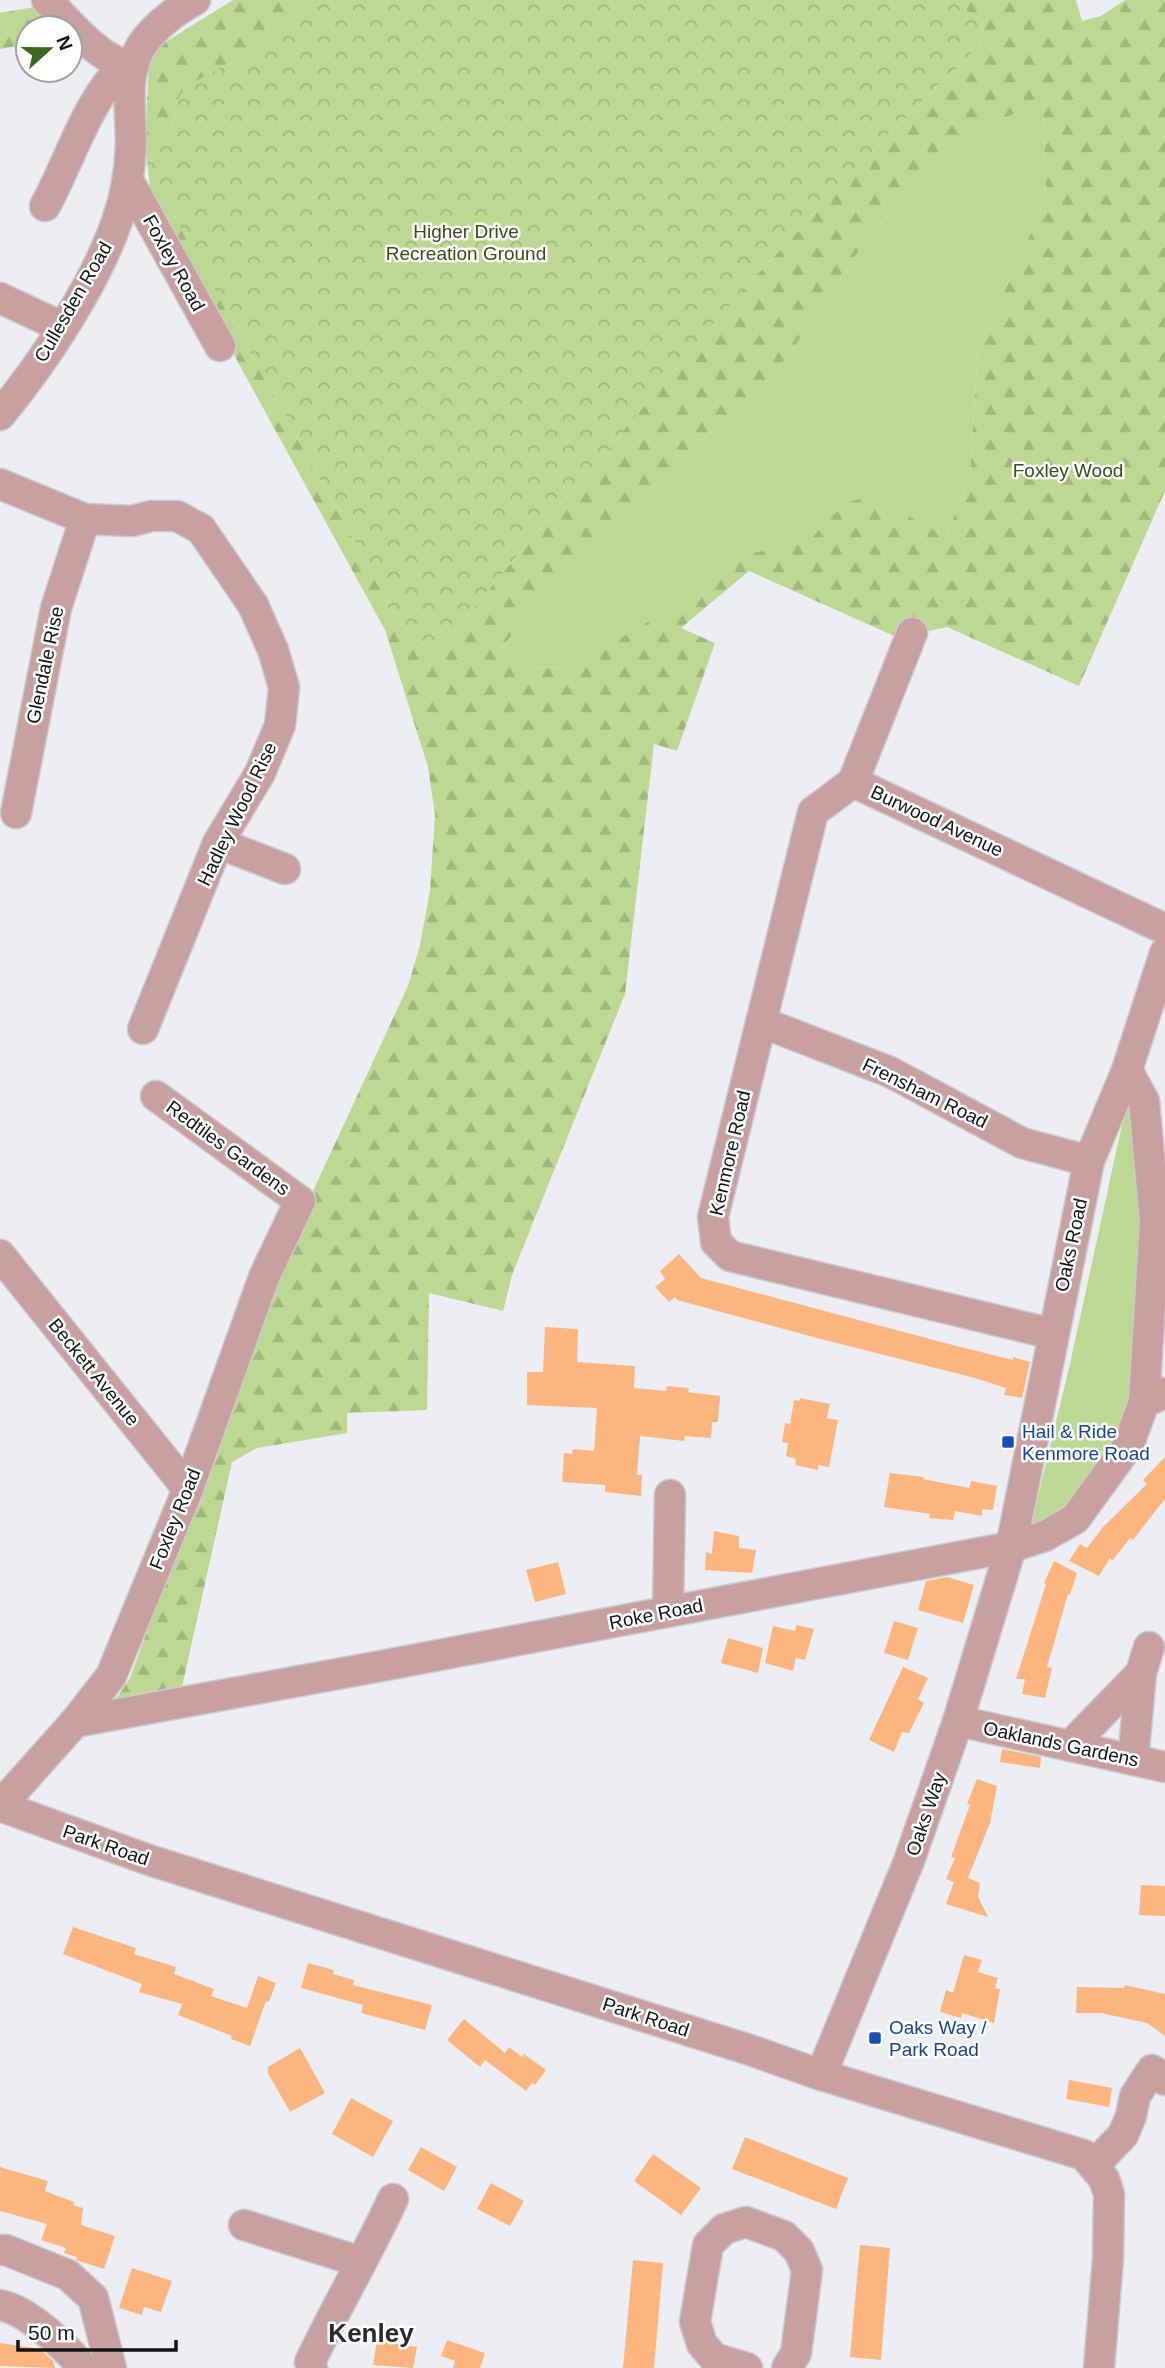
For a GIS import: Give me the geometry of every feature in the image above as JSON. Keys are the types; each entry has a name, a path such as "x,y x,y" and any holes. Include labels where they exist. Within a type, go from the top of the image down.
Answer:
{"street":[{"path":"47,0 105,56 129,65"},
{"path":"45,206 94,106 112,77 129,65 149,35 195,0"},
{"name":"Cullesden Road","path":"0,415 23,387 62,327 106,250 119,216 128,180 129,65"},
{"name":"Foxley Road","path":"128,180 220,346"},
{"path":"0,298 62,327"},
{"name":"Hadley Wood Rise","path":"0,484 85,519 132,522 151,516 177,516 201,528 253,605 273,650 284,687 280,725 260,773 218,843 143,1029"},
{"name":"Glendale Rise","path":"16,813 56,608 85,519"},
{"name":"Burwood Avenue","path":"912,633 853,782 1165,929"},
{"name":"Kenmore Road","path":"853,782 813,812 713,1217 716,1242 730,1256 1052,1334"},
{"path":"218,843 285,869"},
{"name":"Oaks Road","path":"1011,1547 1089,1161 1127,1070 1165,953"},
{"name":"Frensham Road","path":"761,1022 890,1072 1022,1143 1089,1161"},
{"name":"Roke Road","path":"75,1722 1011,1547 1045,1536 1075,1519 1128,1446 1154,1398 1155,1221 1144,1101 1127,1070"},
{"name":"Redtiles Gardens","path":"156,1096 300,1201"},
{"name":"Foxley Road","path":"0,1806 75,1722 111,1676 188,1489 264,1277 300,1201"},
{"name":"Beckett Avenue","path":"0,1255 188,1489"},
{"path":"668,1612 670,1495"},
{"name":"Oaks Way","path":"821,2075 909,1861 958,1721 1011,1547"},
{"path":"1070,1746 1145,1660 1133,1760"},
{"name":"Oaklands Gardens","path":"958,1721 1165,1767"},
{"name":"Park Road","path":"0,1806 149,1860 750,2050 821,2075 1084,2155 1094,2165"},
{"path":"1099,2368 1108,2258 1109,2194 1104,2179 1094,2165 1122,2135 1131,2116 1135,2096 1150,2069"},
{"path":"312,2368 310,2362 339,2301 393,2199"},
{"path":"747,2368 713,2358 702,2344 695,2322 708,2245 724,2229 746,2222 785,2236 799,2252 807,2270 796,2353 788,2368"},
{"path":"244,2225 361,2262"},
{"path":"0,2250 6,2249 68,2275 93,2298 111,2368"},
{"path":"0,2305 10,2307 33,2322 84,2368"}],"green space":[{"path":"233,0 321,0 250,52 191,85 178,99 172,125 159,137 145,144 149,63 159,46"},
{"name":"Higher Drive Recreation Ground","path":"321,0 953,0 983,23 981,44 973,48 969,56 889,134 739,294 434,654 400,623 170,209 151,196 145,144 159,137 172,125 178,99 184,91 198,80 250,52"},
{"name":"Foxley Wood","path":"953,0 1076,0 1082,21 1101,16 1125,0 1165,0 1165,491 1079,686 947,627 892,635 749,571 681,628 715,643 677,751 654,744 625,994 512,1275 503,1311 429,1293 427,1410 347,1413 347,1433 257,1448 232,1462 180,1696 94,1715 118,1696 130,1678 294,1232 408,986 420,945 430,891 435,815 428,767 385,630 156,213 151,196 170,209 400,623 434,654 739,294 889,134 969,56 973,48 981,44 983,23","holes":["1043,103 1046,199 978,348 970,476 946,537 873,496 851,501 829,518 809,541 744,554 657,617 569,668 521,667 502,647 544,596 676,463 762,387 788,356 864,243 920,177 985,125"]},
{"path":"34,7 41,14 14,14 14,46 0,49 0,13"},
{"path":"1043,103 1046,199 978,348 970,476 946,537 829,518 809,541 778,549 569,668 521,667 502,647 544,596 676,463 762,387 788,356 864,243 920,177 985,125"},
{"path":"1144,1101 1144,1402 1075,1519 1027,1542 1070,1364 1125,1111"}],"building":[{"path":"679,1254 701,1278 945,1343 1030,1362 1022,1398 1004,1395 1006,1388 975,1378 821,1339 677,1300 675,1297 669,1302 655,1287 665,1279 660,1271"},
{"path":"545,1327 578,1329 577,1362 635,1366 634,1388 666,1391 667,1386 689,1388 688,1392 720,1396 718,1422 712,1422 711,1438 685,1436 684,1441 640,1436 637,1475 642,1475 641,1496 605,1492 605,1485 562,1482 564,1453 572,1454 573,1449 594,1451 597,1408 527,1405 527,1372 543,1372"},
{"path":"800,1398 830,1404 827,1418 838,1420 829,1467 818,1465 818,1470 795,1465 796,1459 786,1456 788,1443 782,1442 785,1423 790,1424 794,1400 799,1401"},
{"path":"1165,1457 1165,1501 1133,1540 1130,1538 1112,1561 1110,1558 1099,1576 1069,1561 1080,1544 1087,1548 1103,1527 1147,1484 1143,1480"},
{"path":"890,1473 924,1477 923,1479 969,1488 971,1481 997,1486 993,1510 982,1509 982,1516 955,1511 953,1520 929,1518 930,1514 884,1507"},
{"path":"714,1531 739,1536 739,1548 756,1550 752,1573 705,1570 706,1552 712,1554"},
{"path":"1054,1561 1077,1573 1070,1595 1068,1594 1047,1667 1052,1668 1045,1698 1022,1694 1025,1679 1016,1679 1046,1584 1044,1583"},
{"path":"558,1562 566,1594 535,1602 526,1570"},
{"path":"947,1577 974,1585 963,1623 918,1610 926,1581"},
{"path":"894,1621 918,1628 908,1660 884,1653"},
{"path":"796,1625 814,1629 805,1660 796,1658 793,1671 765,1663 773,1626 795,1631"},
{"path":"728,1638 763,1648 758,1673 721,1663"},
{"path":"903,1667 928,1678 918,1699 924,1703 909,1733 902,1732 894,1752 869,1740"},
{"path":"1002,1749 1041,1757 1040,1768 1000,1762"},
{"path":"977,1779 997,1786 990,1823 968,1878 980,1883 978,1897 988,1917 946,1904 954,1882 946,1879 955,1858 951,1857"},
{"path":"1141,1885 1165,1886 1165,1916 1139,1915"},
{"path":"73,1927 136,1948 134,1954 176,1967 174,1974 214,1989 211,1996 247,2008 258,1976 276,1983 269,2002 266,2001 250,2046 178,2015 182,2004 139,1992 142,1984 63,1954"},
{"path":"964,1955 982,1960 978,1972 998,1978 995,1988 1000,1989 994,2023 962,2013 961,2018 940,2012 946,1990 953,1993"},
{"path":"308,1963 334,1970 333,1974 354,1980 353,1985 432,2005 425,2030 361,2013 363,2005 301,1988"},
{"path":"1125,1985 1165,1994 1165,2036 1147,2023 1101,2013 1076,2013 1077,1987 1124,1988"},
{"path":"464,2019 505,2053 509,2047 546,2070 535,2085 532,2083 526,2091 485,2060 480,2067 447,2040"},
{"path":"300,2048 325,2093 290,2112 268,2073 268,2067"},
{"path":"1069,2080 1112,2088 1109,2107 1066,2099"},
{"path":"351,2098 393,2121 373,2157 332,2134"},
{"path":"745,2137 848,2178 836,2209 732,2169"},
{"path":"421,2147 457,2167 444,2191 408,2170"},
{"path":"653,2154 701,2188 681,2215 634,2181"},
{"path":"0,2167 48,2181 45,2191 83,2208 81,2225 115,2236 104,2269 76,2260 77,2257 64,2253 66,2248 41,2240 47,2224 0,2211"},
{"path":"491,2183 524,2201 510,2226 477,2209"},
{"path":"860,2245 890,2248 881,2360 850,2357"},
{"path":"633,2260 663,2263 654,2368 623,2368"},
{"path":"132,2268 172,2281 161,2312 144,2307 142,2315 119,2308"},
{"path":"377,2340 417,2347 413,2368 373,2365"},
{"path":"447,2340 485,2353 480,2368 453,2368 455,2361 441,2356"},
{"path":"0,2343 40,2349 53,2361 55,2368 0,2366"}],"place":[{"name":"Hail & Ride Kenmore Road","path":"1008,1442"},
{"name":"Oaks Way / Park Road","path":"875,2038"}],"district":[{"name":"Kenley","path":"371,2333"}]}
